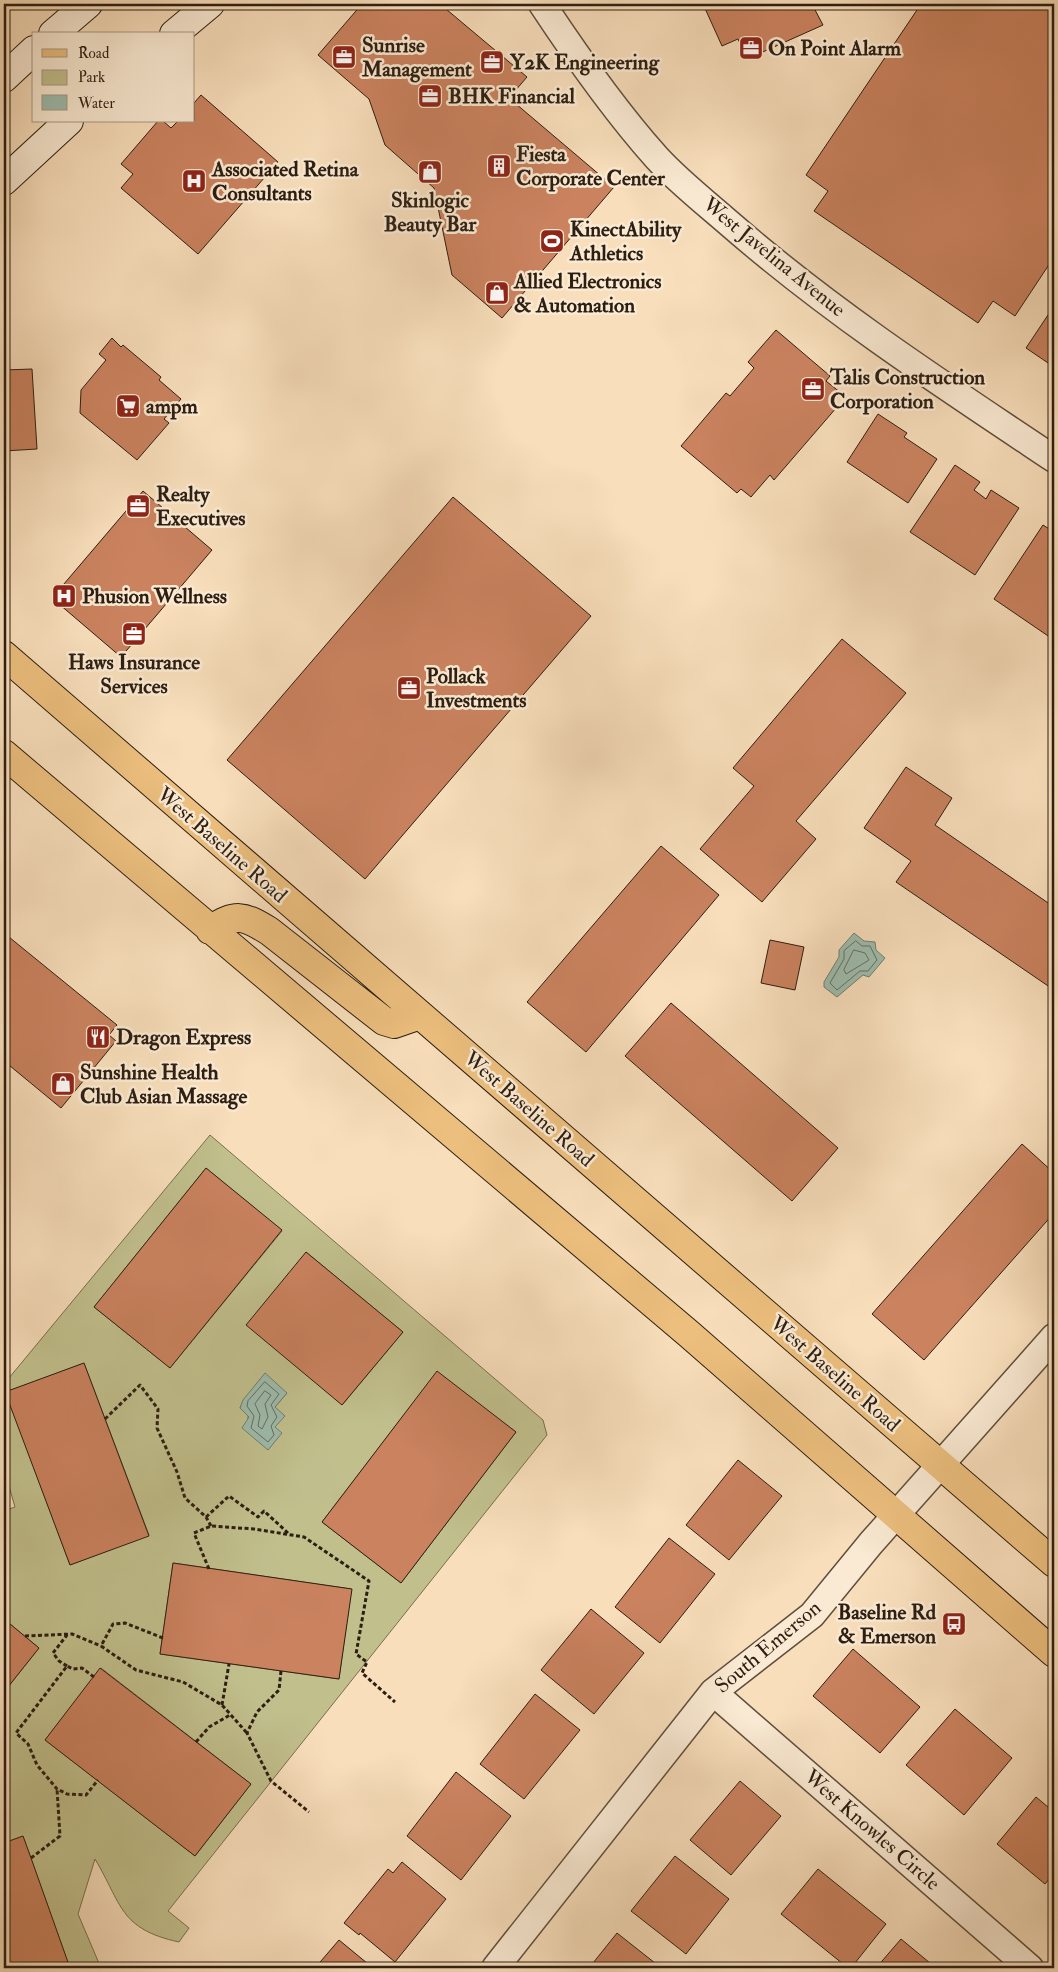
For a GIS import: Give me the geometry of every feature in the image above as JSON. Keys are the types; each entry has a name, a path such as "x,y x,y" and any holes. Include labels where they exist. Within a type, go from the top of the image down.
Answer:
{"main road":[{"path":"55,32 88,4"},
{"path":"176,32 210,4"},
{"path":"4,78 32,52"},
{"path":"4,181 68,122"},
{"name":"West Baseline Road","path":"4,655 1054,1563"},
{"path":"4,754 689,1334 1054,1652"},
{"path":"210,930 229,919 240,917 250,919 269,930 384,1021 394,1024 420,1015"}],"street":[{"name":"West Javelina Avenue","path":"542,4 615,107 658,160 689,188 827,303 906,360 1054,459"},
{"name":"South Emerson","path":"495,1968 714,1692 812,1615 940,1465 1054,1337"},
{"name":"West Knowles Circle","path":"714,1692 1030,1968"}],"path":[{"path":"105,1419 140,1385 158,1409 157,1428 177,1472 186,1498 206,1517 211,1526"},
{"path":"206,1517 230,1496 258,1517 264,1511 289,1534"},
{"path":"209,1569 194,1533 211,1526 254,1529 304,1537 369,1581 356,1654 367,1662 362,1673 395,1702"},
{"path":"101,1646 113,1624 125,1623 162,1638"},
{"path":"68,1634 53,1653 59,1661 67,1666 73,1669 82,1668 94,1678"},
{"path":"25,1636 68,1634 101,1646 136,1670 183,1682 222,1705 247,1733 271,1781 309,1812"},
{"path":"222,1705 229,1664"},
{"path":"67,1666 16,1733 28,1744 36,1765 57,1788 67,1794 86,1795 98,1780"},
{"path":"247,1733 257,1712 279,1690 282,1671"},
{"path":"196,1742 210,1727 230,1715"},
{"path":"31,1858 60,1836 57,1788"}],"green space":[{"path":"210,1135 543,1420 547,1435 168,1911 189,1928 179,1942 159,1937 133,1922 118,1902 95,1859 78,1914 101,1968 70,1968 23,1836 4,1843 4,1692 39,1648 4,1619 4,1511 15,1507 4,1469 4,1384","holes":["206,1168 282,1231 170,1368 94,1307","306,1252 403,1332 342,1404","84,1363 149,1535 70,1565 6,1392","437,1372 516,1432 401,1583 322,1522","287,1393 275,1407 275,1427 248,1421 248,1415 240,1408 242,1404","173,1563 351,1589 339,1679 160,1654","101,1668 251,1784 195,1856 45,1740"]}],"water":[{"path":"854,933 864,941 875,942 876,950 885,958 869,977 863,975 837,997 824,987 824,982 839,957 839,950"},
{"path":"265,1373 287,1393 275,1407 285,1416 275,1427 282,1433 268,1450 242,1428 249,1417 240,1408 243,1400"}],"building":[{"name":"Fiesta Corporate Center","path":"362,4 440,4 527,77 509,98 614,187 502,318 452,275 434,188 385,145 369,99 318,55"},
{"path":"703,4 823,4 814,8 823,25 747,59 738,39 722,46"},
{"path":"921,4 1054,4 1054,257 1015,316 993,301 978,323 814,211 828,191 806,175"},
{"name":"Associated Retina Consultants","path":"201,95 278,162 198,254 121,188 133,174 121,164 157,122 164,122 171,128 177,122 195,122 195,102"},
{"path":"1054,306 1054,367 1026,348"},
{"path":"776,330 830,376 826,381 841,393 832,403 837,407 774,480 770,475 751,497 741,489 737,493 681,446 726,393 730,396 754,368 748,362"},
{"name":"ampm","path":"112,338 161,377 159,380 181,399 164,419 169,423 137,460 80,413 81,390 106,360 99,354"},
{"path":"32,369 37,449 4,451 4,370"},
{"path":"878,414 907,433 904,437 937,459 908,503 847,462"},
{"path":"955,465 980,482 974,490 986,499 991,490 1019,508 975,575 910,532"},
{"path":"143,491 212,550 121,657 52,598"},
{"name":"Pollack Investments","path":"453,497 591,616 365,879 227,760"},
{"path":"1043,525 1054,532 1054,640 994,599"},
{"path":"842,639 906,693 796,821 816,839 762,902 700,849 754,786 733,768"},
{"path":"906,767 952,798 935,825 1054,907 1054,990 896,882 911,861 864,828"},
{"path":"661,846 719,895 586,1052 527,1002"},
{"path":"4,933 117,1025 109,1035 116,1041 61,1108 4,1061"},
{"path":"770,940 804,947 795,990 761,983"},
{"path":"671,1003 838,1148 792,1201 625,1056"},
{"path":"1022,1144 1054,1173 1054,1213 924,1360 872,1314"},
{"path":"206,1168 282,1230 170,1368 94,1307"},
{"path":"306,1252 403,1332 342,1405 246,1325"},
{"path":"84,1363 149,1536 70,1565 5,1392"},
{"path":"437,1371 516,1432 401,1583 322,1522"},
{"path":"738,1460 782,1496 729,1560 686,1525"},
{"path":"669,1538 715,1574 660,1643 615,1607"},
{"path":"173,1563 352,1589 339,1679 160,1654"},
{"path":"591,1609 644,1653 594,1714 541,1670"},
{"path":"4,1619 39,1648 4,1692"},
{"path":"853,1649 920,1707 880,1753 813,1696"},
{"path":"100,1668 251,1784 195,1856 45,1740"},
{"path":"535,1694 580,1730 524,1799 480,1764"},
{"path":"955,1709 1012,1758 964,1815 906,1765"},
{"path":"456,1772 511,1816 461,1880 407,1836"},
{"path":"740,1781 781,1816 731,1875 690,1840"},
{"path":"1036,1797 1054,1812 1054,1873 1045,1884 997,1844"},
{"path":"23,1836 70,1968 4,1968 4,1843"},
{"path":"675,1856 729,1899 686,1954 631,1911"},
{"path":"402,1862 446,1899 395,1962 360,1933 359,1935 344,1923 388,1869 393,1873"},
{"path":"818,1869 886,1924 851,1968 848,1968 781,1914"},
{"path":"617,1933 660,1967 589,1968"},
{"path":"901,1939 936,1968 876,1968"},
{"path":"339,1940 373,1968 315,1968"}],"place":[{"name":"On Point Alarm","path":"751,48"},
{"name":"Sunrise Management","path":"344,57"},
{"name":"Y2K Engineering","path":"492,62"},
{"name":"BHK Financial","path":"430,96"},
{"name":"Fiesta Corporate Center","path":"499,166"},
{"name":"Skinlogic Beauty Bar","path":"430,172"},
{"name":"Associated Retina Consultants","path":"194,181"},
{"name":"KinectAbility Athletics","path":"552,241"},
{"name":"Allied Electronics & Automation","path":"497,293"},
{"name":"Talis Construction Corporation","path":"813,389"},
{"name":"ampm","path":"128,406"},
{"name":"Realty Executives","path":"138,506"},
{"name":"Phusion Wellness","path":"64,596"},
{"name":"Haws Insurance Services","path":"134,634"},
{"name":"Pollack Investments","path":"409,688"},
{"name":"Dragon Express","path":"98,1037"},
{"name":"Sunshine Health Club Asian Massage","path":"63,1084"},
{"name":"Baseline Rd & Emerson","path":"954,1624"}]}
